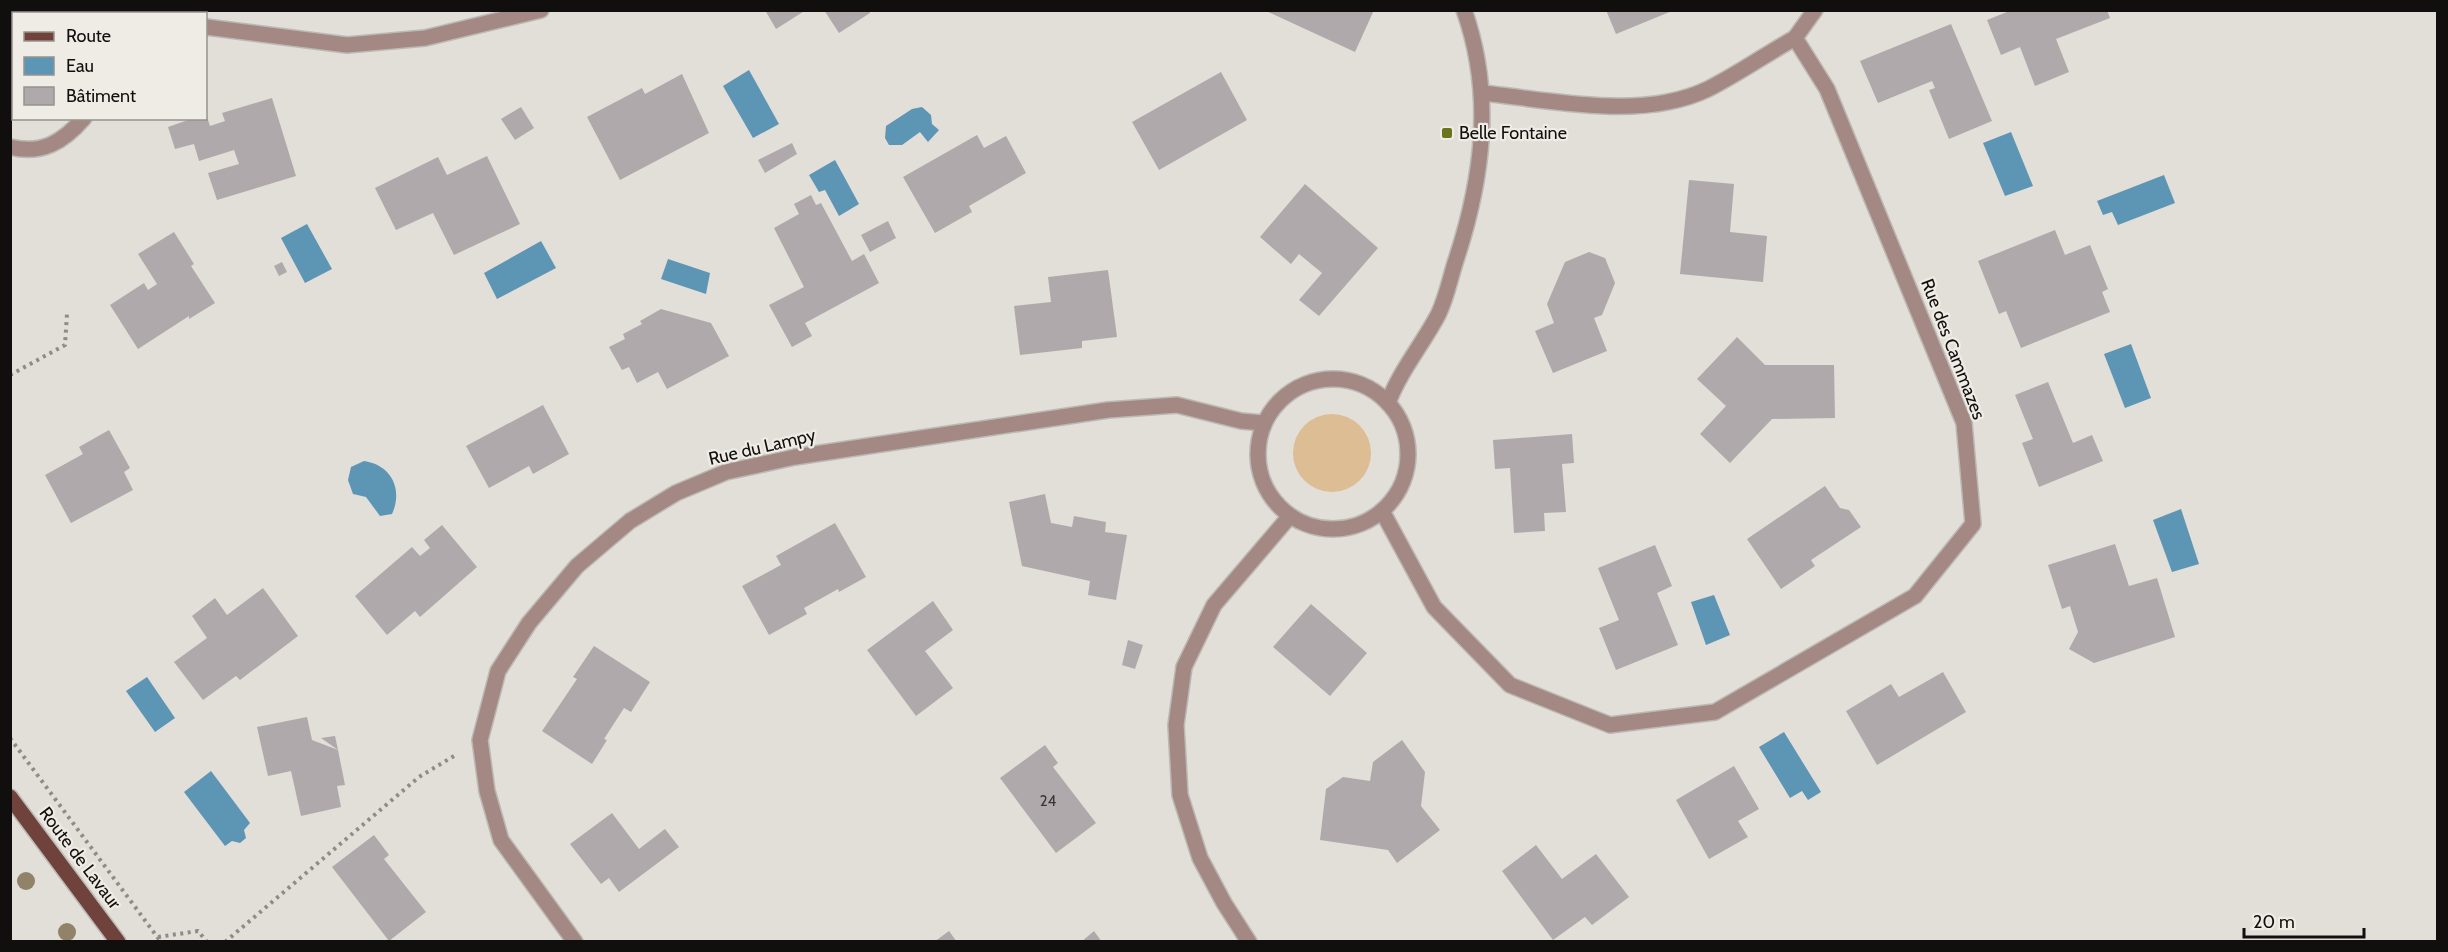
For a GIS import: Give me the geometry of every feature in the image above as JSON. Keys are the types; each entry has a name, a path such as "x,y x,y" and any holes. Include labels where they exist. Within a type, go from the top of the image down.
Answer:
{"main road":[{"name":"Route de Lavaur","path":"10,797 118,942"}],"street":[{"path":"1388,403 1395,383 1439,313 1468,224 1480,164 1482,93 1471,30 1464,10"},
{"path":"1482,93 1606,106 1658,104 1706,89 1795,38 1815,10"},
{"path":"207,27 346,45 425,38 530,12"},
{"name":"Rue des Cammazes","path":"1382,511 1434,607 1510,685 1610,725 1715,712 1915,596 1973,524 1964,423 1827,89 1795,38"},
{"path":"10,147 28,152 55,144 82,120"},
{"path":"1345,379 1369,387 1388,403 1402,423 1408,446 1406,470 1397,493 1382,511 1361,524 1337,529 1313,526 1290,516 1272,498 1260,475 1257,449 1263,423 1277,403 1297,387 1320,380 1345,379"},
{"name":"Rue du Lampy","path":"575,942 501,840 487,791 480,741 498,671 529,623 577,566 630,521 676,493 726,472 795,457 1108,410 1177,405 1241,422 1263,423"},
{"path":"1249,942 1224,903 1200,858 1180,795 1176,725 1184,667 1214,605 1290,516"}],"path":[{"path":"10,375 65,345 67,314"},
{"path":"10,738 159,940 198,931 207,942"},
{"path":"225,942 419,777 480,741"}],"shaded area":[{"path":"1332,414 1347,417 1364,431 1371,453 1368,468 1354,485 1332,492 1317,489 1300,475 1293,453 1296,438 1310,421"}],"water":[{"path":"749,70 779,124 753,138 723,86"},
{"path":"922,107 931,115 932,124 939,130 928,142 920,132 902,145 889,145 885,138 886,126 912,109"},
{"path":"2011,132 2033,186 2005,196 1983,143"},
{"path":"835,160 859,204 839,216 825,190 819,192 809,175"},
{"path":"2164,175 2175,203 2118,225 2112,212 2103,215 2097,201"},
{"path":"307,224 332,269 305,283 281,238"},
{"path":"541,241 556,268 497,299 484,273"},
{"path":"668,259 710,273 706,294 661,279"},
{"path":"2131,344 2151,398 2125,408 2104,354"},
{"path":"364,461 382,468 393,480 396,496 392,514 380,516 366,497 353,494 348,480 351,467"},
{"path":"2181,509 2199,564 2172,572 2153,520"},
{"path":"1714,595 1730,635 1706,645 1691,602"},
{"path":"147,677 175,718 155,732 126,691"},
{"path":"1784,732 1821,792 1808,800 1802,791 1790,798 1759,747"},
{"path":"211,771 250,823 244,830 246,838 240,843 232,841 225,846 184,792"}],"building":[{"path":"765,10 806,10 776,29"},
{"path":"824,10 869,10 870,13 839,33"},
{"path":"1264,10 1374,10 1355,52"},
{"path":"1606,10 1672,10 1672,11 1616,34"},
{"path":"2012,10 2107,10 2110,18 2056,39 2069,72 2035,86 2020,47 2001,55 1987,20"},
{"path":"1951,24 1992,121 1949,139 1929,90 1935,88 1932,81 1878,103 1860,61"},
{"path":"1221,72 1247,120 1159,170 1132,122"},
{"path":"682,74 709,133 620,180 587,117 642,88 645,94"},
{"path":"272,98 296,176 217,200 208,173 239,164 234,150 199,161 194,144 175,149 168,127 188,120 207,120 207,117 210,126 225,121 222,113"},
{"path":"521,107 534,128 515,140 501,119"},
{"path":"977,135 984,148 1006,136 1026,173 969,206 972,212 935,233 903,177"},
{"path":"792,143 797,154 765,173 758,160"},
{"path":"487,156 520,224 454,255 433,213 396,230 375,188 438,157 447,175"},
{"path":"1689,180 1734,184 1730,232 1767,236 1763,282 1680,274"},
{"path":"1305,184 1378,248 1319,316 1299,300 1322,273 1299,254 1291,264 1260,237"},
{"path":"811,195 816,205 821,203 852,261 864,254 879,283 805,323 812,336 792,347 769,305 804,287 774,228 799,214 794,204"},
{"path":"888,221 896,238 870,252 861,235"},
{"path":"2055,230 2065,255 2090,245 2108,289 2102,292 2110,312 2021,348 2006,311 1999,314 1978,261"},
{"path":"174,232 194,264 191,266 215,303 189,319 189,316 138,349 110,305 144,283 148,290 157,284 138,254"},
{"path":"1589,252 1605,258 1615,283 1602,315 1594,318 1607,351 1553,373 1535,331 1554,323 1547,304 1565,262"},
{"path":"282,262 287,272 279,276 274,266"},
{"path":"1108,270 1117,337 1082,341 1082,348 1020,355 1014,306 1051,302 1048,277"},
{"path":"661,309 711,323 729,356 667,389 658,372 637,383 629,367 622,370 609,347 625,339 623,334 642,324 640,321"},
{"path":"1737,337 1765,365 1834,365 1835,418 1772,419 1730,463 1700,434 1726,406 1697,379"},
{"path":"2048,382 2073,443 2092,435 2103,461 2039,487 2022,443 2033,439 2015,395"},
{"path":"543,405 569,454 533,474 529,466 489,488 466,446"},
{"path":"109,430 130,468 124,472 133,490 71,523 45,475 83,454 79,447"},
{"path":"1572,434 1574,463 1562,464 1566,512 1544,513 1545,531 1514,533 1510,468 1495,469 1493,440"},
{"path":"1825,486 1840,508 1849,510 1861,527 1811,560 1815,566 1781,589 1747,539"},
{"path":"1045,494 1051,523 1072,527 1074,516 1106,522 1105,532 1127,535 1116,600 1088,595 1090,581 1022,566 1009,502"},
{"path":"835,523 866,577 804,608 807,614 769,635 742,586 781,565 776,556"},
{"path":"442,525 477,567 420,617 415,611 387,635 355,596 412,547 420,556 430,548 424,540"},
{"path":"2115,544 2129,586 2157,578 2175,637 2094,663 2069,649 2078,632 2070,606 2062,609 2048,565"},
{"path":"1655,545 1672,586 1657,593 1678,645 1616,670 1599,628 1619,620 1598,568"},
{"path":"263,588 298,636 240,680 236,676 203,700 174,662 207,638 192,616 215,598 227,615"},
{"path":"933,601 953,630 925,651 953,688 916,716 867,650"},
{"path":"1311,604 1367,653 1330,696 1273,647"},
{"path":"1128,640 1143,645 1135,669 1122,665"},
{"path":"594,646 650,682 631,712 624,708 604,739 607,740 592,764 542,731 577,679 573,677"},
{"path":"1943,672 1966,712 1877,765 1846,711 1891,684 1899,697"},
{"path":"307,717 312,740 338,750 345,785 337,786 341,807 301,816 291,771 268,776 257,727"},
{"path":"335,736 338,750 321,738"},
{"path":"1402,740 1425,772 1421,806 1440,830 1397,863 1388,850 1320,840 1326,789 1343,777 1370,781 1373,762"},
{"path":"1045,745 1058,763 1053,767 1096,823 1056,853 1000,778"},
{"path":"1734,766 1759,809 1738,821 1748,837 1709,859 1676,800"},
{"path":"612,813 639,849 665,829 679,847 619,892 609,878 601,884 570,844"},
{"path":"374,835 389,855 384,859 426,912 389,941 332,867"},
{"path":"1536,845 1562,879 1596,854 1629,897 1592,925 1585,917 1553,940 1502,871"},
{"path":"949,931 957,942 934,942"},
{"path":"1094,931 1102,942 1081,942"}],"place":[{"name":"Belle Fontaine","path":"1447,133"}]}
